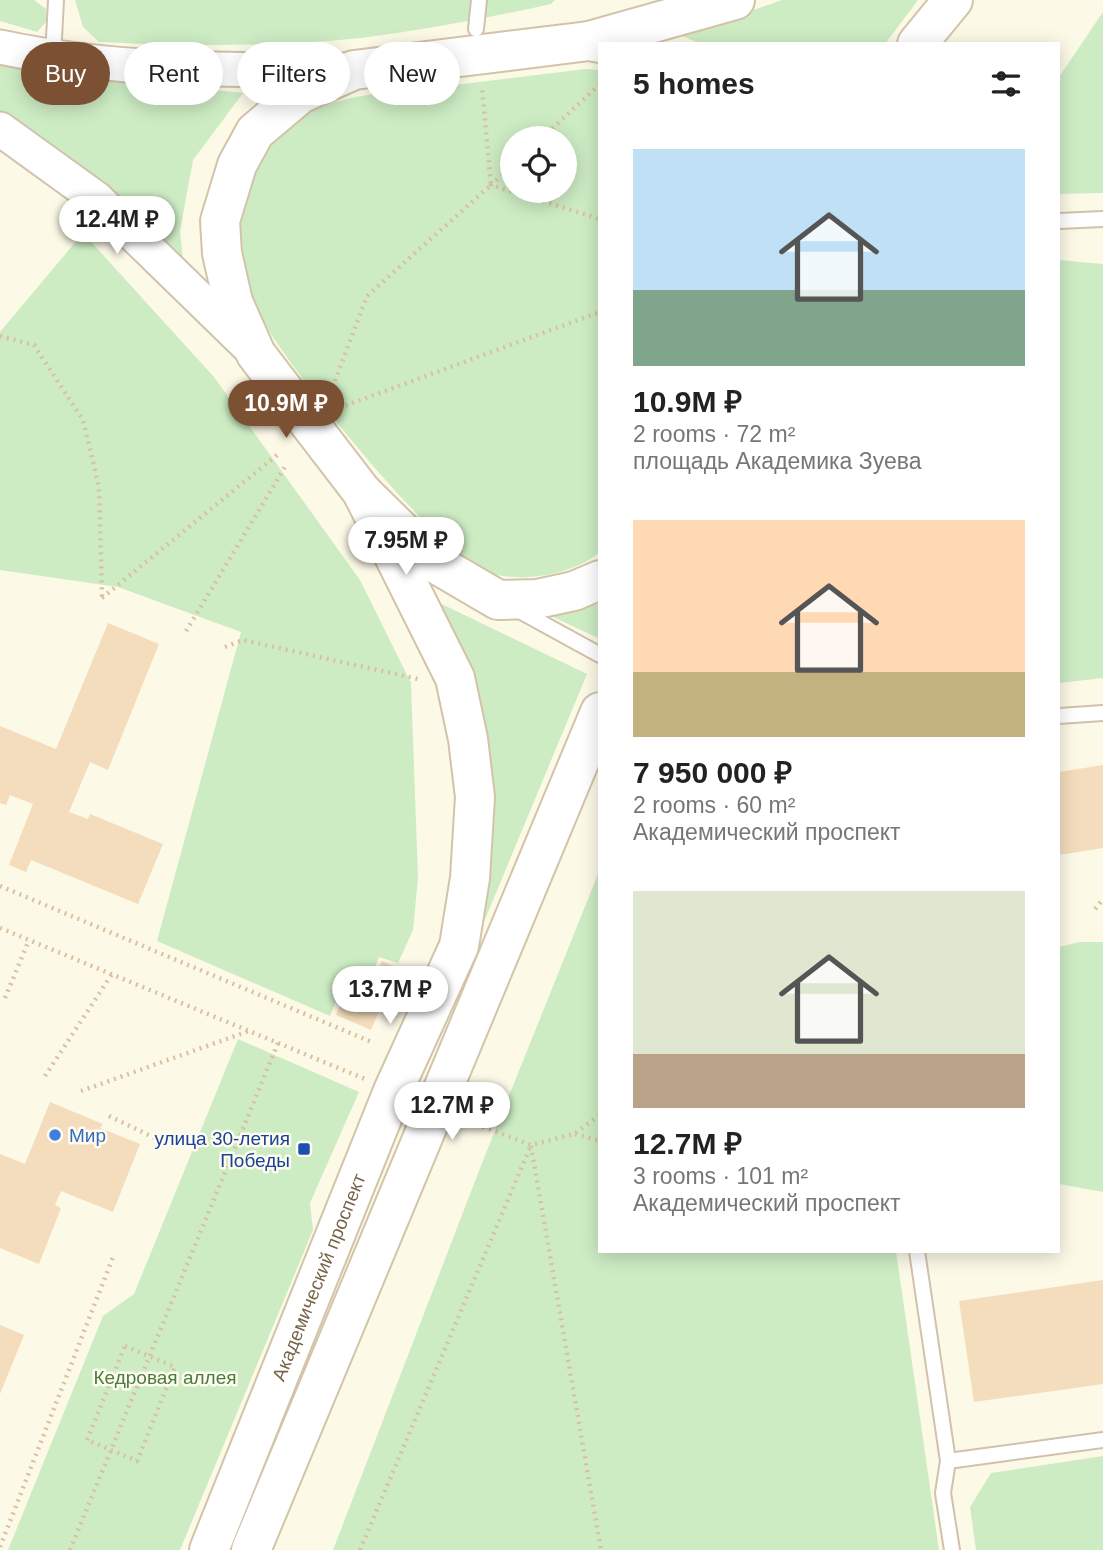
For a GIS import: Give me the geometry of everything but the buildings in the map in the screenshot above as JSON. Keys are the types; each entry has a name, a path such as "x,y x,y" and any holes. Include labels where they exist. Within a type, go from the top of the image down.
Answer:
{"main road":[{"path":"919,42 953,0"},
{"path":"601,42 726,2"},
{"path":"598,43 354,70 300,94 255,132 228,190 220,221 222,253 233,302 256,354 362,492 433,562 498,600 537,599 574,591 598,581"},
{"name":"Академический проспект","path":"209,1550 393,1091 459,946 470,878 474,797 468,739 455,678 362,492"},
{"path":"251,1550 598,717"}],"street":[{"path":"0,47 21,51"},
{"path":"110,65 354,70"},
{"path":"0,129 97,199 256,354"}],"lane":[{"path":"54,42 56,0"},
{"path":"476,29 479,0"},
{"path":"1060,221 1103,219"},
{"path":"498,600 598,654"},
{"path":"1060,716 1103,713"},
{"path":"917,1253 948,1461 943,1493 952,1550"},
{"path":"948,1461 1103,1440"}],"path":[{"path":"482,82 491,186"},
{"path":"555,126 598,86"},
{"path":"327,402 368,296 500,177"},
{"path":"491,186 598,218"},
{"path":"335,410 598,313"},
{"path":"0,336 34,345 83,419 99,487 102,598 277,455"},
{"path":"186,631 285,467"},
{"path":"225,647 243,640 418,679"},
{"path":"0,886 374,1043"},
{"path":"1095,909 1103,899"},
{"path":"0,928 278,1043 70,1550"},
{"path":"5,998 29,940"},
{"path":"46,1076 112,974"},
{"path":"81,1091 249,1031"},
{"path":"109,1116 157,1139"},
{"path":"574,1134 598,1140"},
{"path":"360,1550 531,1145 601,1550"},
{"path":"0,1547 113,1257"},
{"path":"125,1346 175,1367 137,1461 111,1450 87,1440 125,1346"}],"green space":[{"path":"0,0 34,0 46,9 46,22 37,32 0,21"},
{"path":"75,0 555,0 551,4 433,27 312,42 237,42 237,45 230,45 223,45 223,42 99,42 83,27"},
{"path":"782,0 918,0 886,42 696,42 675,33 717,23"},
{"path":"1103,12 1103,193 1060,194 1060,76"},
{"path":"0,62 21,66 21,105 110,105 110,79 124,80 124,105 223,105 223,91 237,92 237,101 193,160 180,231 185,279 0,113"},
{"path":"585,69 598,70 598,553 589,560 547,575 517,577 489,573 465,559 396,492 358,448 287,358 248,295 240,267 236,232 238,198 246,170 264,147 285,127 303,115 328,105 350,105 350,98 363,96 364,105 460,105 460,85"},
{"path":"83,233 214,377 360,580 411,683 418,878 413,930 398,963 379,957 368,985 346,977 330,1016 157,941 241,632 118,587 0,570 0,332"},
{"path":"1060,260 1103,264 1103,678 1060,683"},
{"path":"421,594 587,674 223,1550 460,959 477,835"},
{"path":"598,604 598,638 551,616"},
{"path":"598,874 598,1253 896,1253 939,1550 333,1550 482,1163"},
{"path":"1080,942 1103,942 1103,1192 1060,1184 1060,947"},
{"name":"Кедровая аллея","path":"238,1039 359,1092 310,1203 313,1230 180,1550 8,1550 103,1316 134,1294"},
{"path":"1103,1456 1103,1550 976,1550 970,1507 991,1473"}],"place":[{"name":"Мир","path":"55,1135"},
{"name":"улица 30-летия Победы","path":"304,1149"}]}
